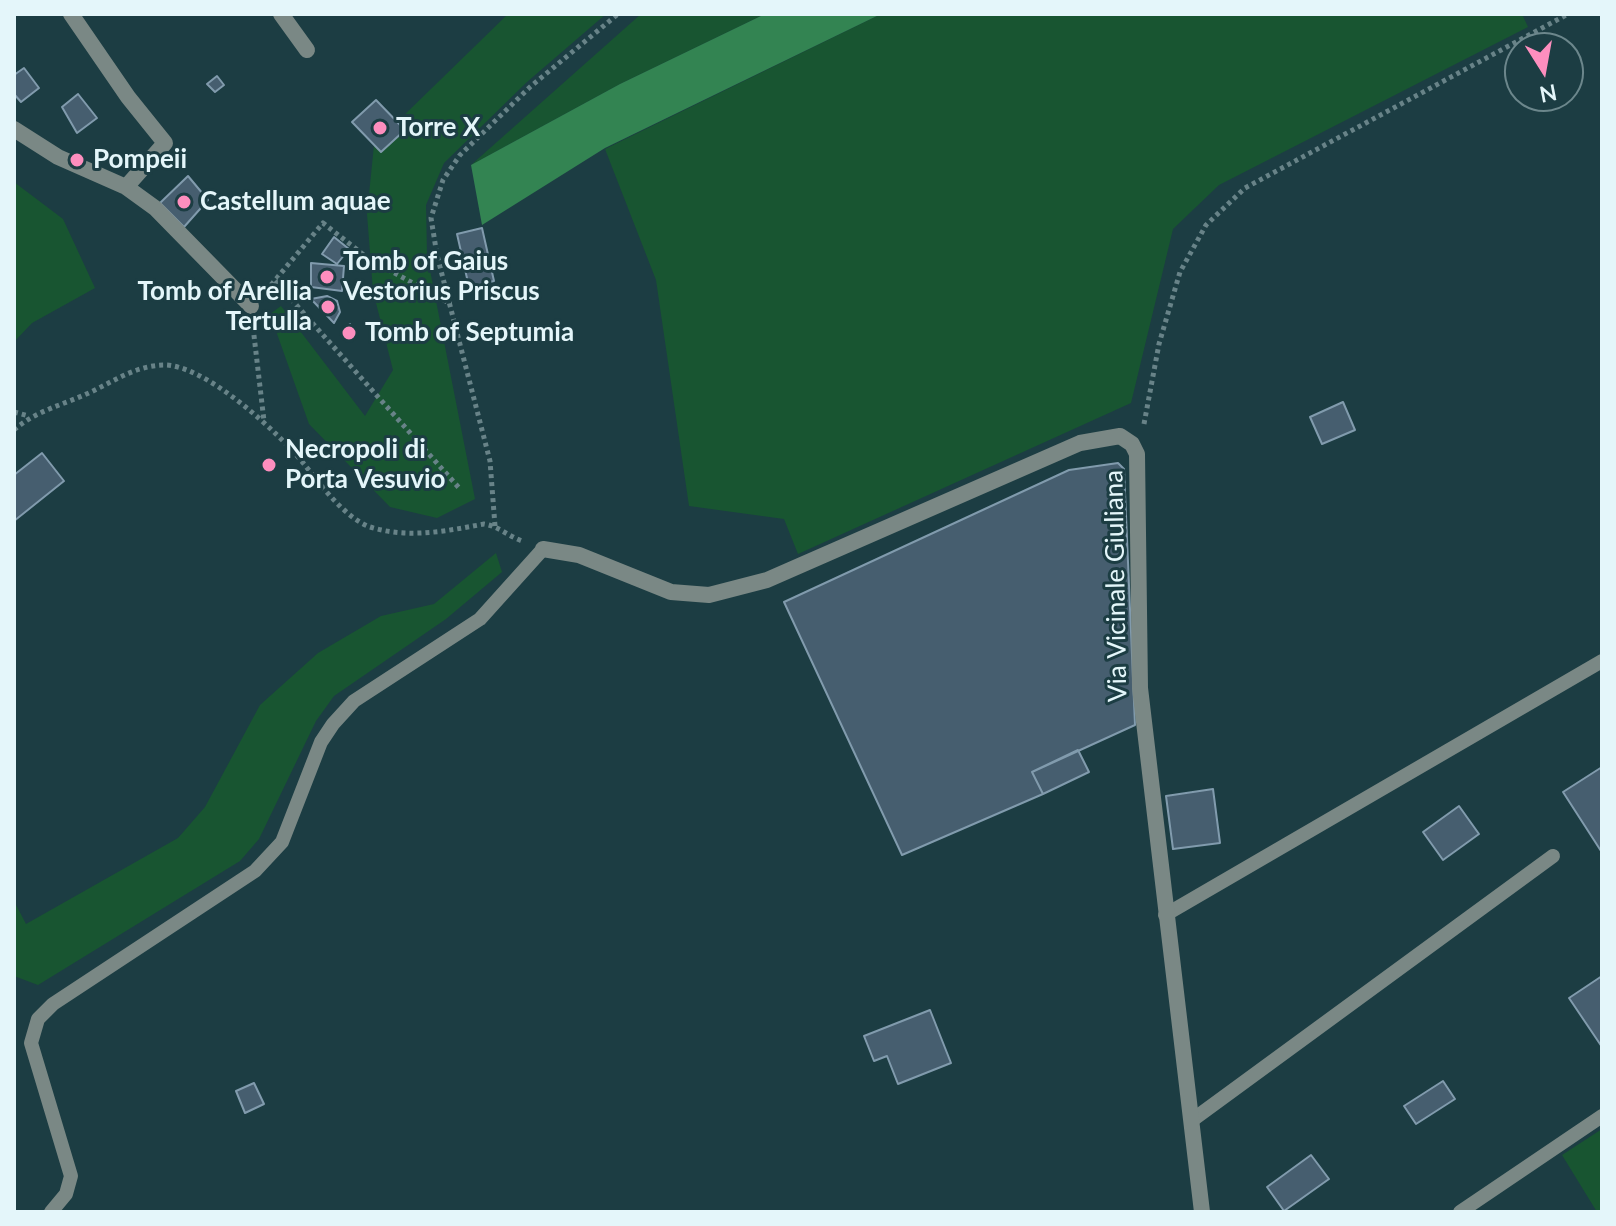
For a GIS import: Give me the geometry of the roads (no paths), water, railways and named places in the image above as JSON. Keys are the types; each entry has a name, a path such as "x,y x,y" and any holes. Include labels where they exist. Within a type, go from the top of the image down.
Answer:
{"street":[{"path":"71,14 165,143 126,187"},
{"path":"281,14 307,50"},
{"path":"14,129 58,157 126,187 155,208 251,306"},
{"name":"Via Vicinale Giuliana","path":"543,549 579,555 671,592 709,595 767,580 1080,443 1120,436 1132,444 1137,454 1140,688 1202,1212"}],"lane":[{"path":"51,1212 66,1194 71,1176 31,1043 38,1019 53,1004 255,871 282,842 321,742 333,724 354,701 480,619 543,549"},
{"path":"1165,915 1602,661"},
{"path":"1191,1121 1553,856"},
{"path":"1460,1212 1602,1116"}],"place":[{"name":"Torre X","path":"380,128"},
{"name":"Pompeii","path":"77,160"},
{"name":"Castellum aquae","path":"184,202"},
{"name":"Tomb of Gaius Vestorius Priscus","path":"327,277"},
{"name":"Tomb of Arellia Tertulla","path":"328,307"},
{"name":"Tomb of Septumia","path":"349,333"},
{"name":"Necropoli di Porta Vesuvio","path":"269,465"}]}
